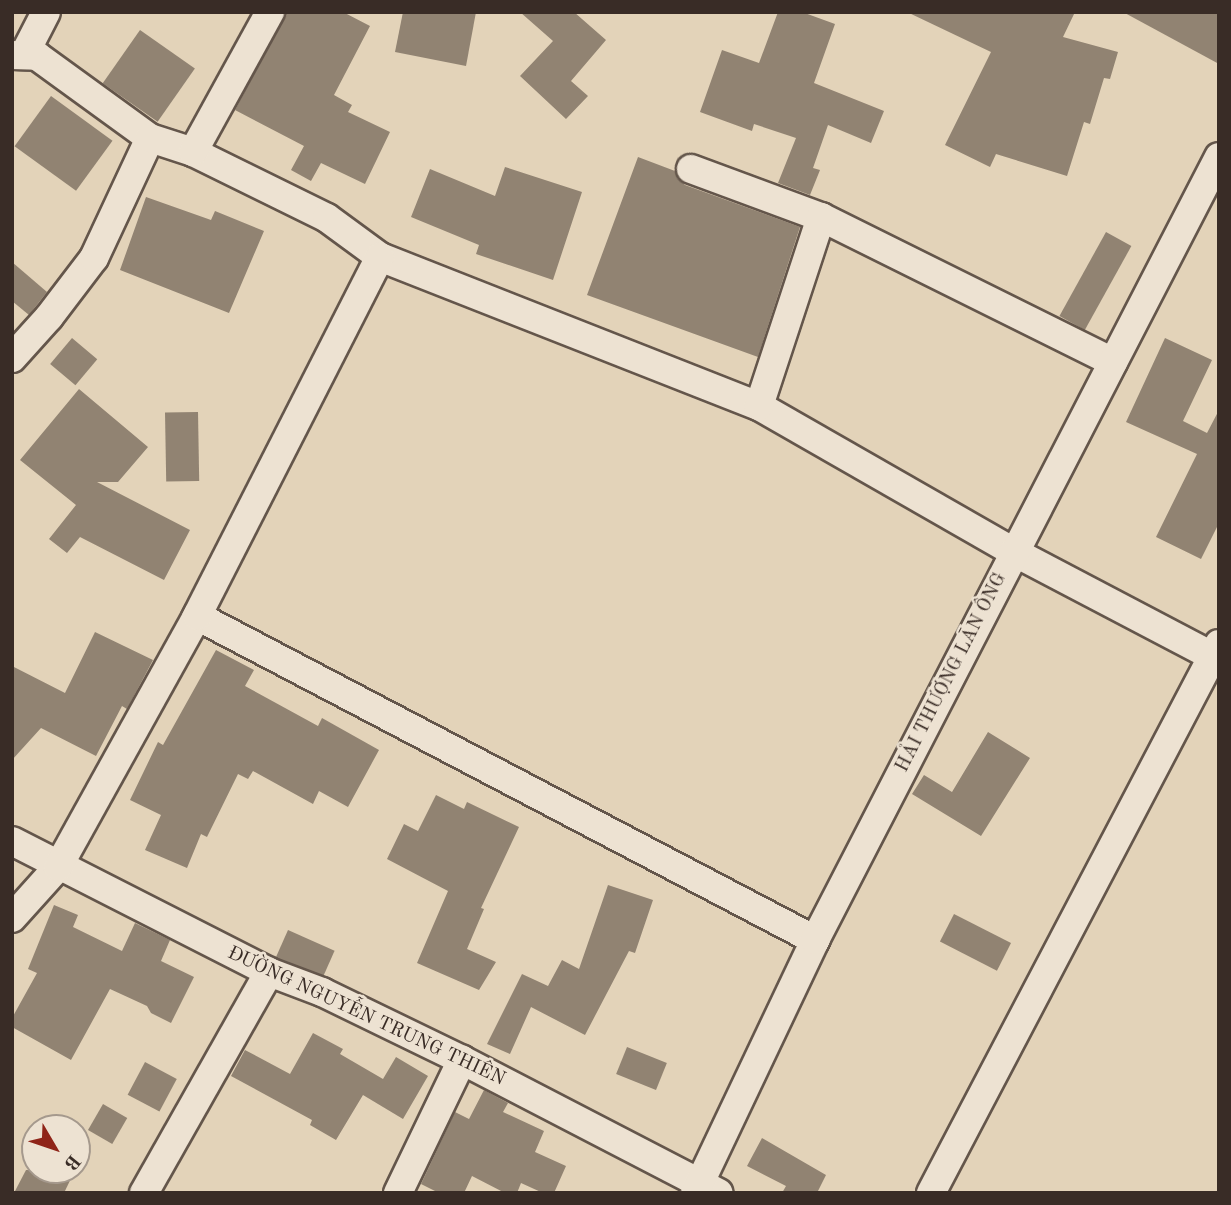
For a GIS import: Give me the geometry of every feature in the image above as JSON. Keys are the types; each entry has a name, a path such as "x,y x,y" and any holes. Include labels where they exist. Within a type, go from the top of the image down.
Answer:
{"street":[{"path":"18,55 46,12"},
{"path":"193,152 270,12"},
{"path":"18,55 37,55 150,138 193,152 327,218 380,257 759,406 1014,552 1215,650 931,1193"},
{"path":"12,358 49,317 94,258 150,138"},
{"name":"HẢI THƯỢNG LÃN ÔNG","path":"705,1190 815,940 1219,157"},
{"path":"691,169 821,217 1113,362"},
{"path":"759,406 821,217"},
{"path":"12,918 58,867 197,616 380,257"},
{"path":"197,616 815,940"},
{"name":"ĐƯỜNG NGUYỄN TRUNG THIÊN","path":"12,841 58,867 269,972 322,992 462,1060 705,1190"},
{"path":"145,1193 269,972"},
{"path":"398,1193 462,1060"}],"building":[{"path":"287,12 343,12 370,26 334,95 352,105 348,112 390,132 365,184 321,163 311,181 291,170 304,146 235,110"},
{"path":"403,12 476,12 466,66 395,52"},
{"path":"520,12 574,12 606,40 571,81 588,96 566,119 520,76 553,41"},
{"path":"778,12 802,12 835,24 814,83 884,111 871,143 828,125 813,168 820,170 810,195 778,183 796,138 754,124 752,131 700,112 722,50 759,63"},
{"path":"907,12 1075,12 1063,37 1118,52 1110,79 1104,78 1090,124 1084,122 1067,176 996,154 990,167 945,145 991,52"},
{"path":"1123,12 1219,12 1219,64"},
{"path":"140,30 195,68 158,122 103,83"},
{"path":"51,96 112,141 76,191 15,146"},
{"path":"638,157 675,171 678,179 685,185 800,227 758,357 587,295"},
{"path":"505,167 582,192 553,280 476,254 479,245 411,217 430,169 495,196"},
{"path":"146,197 211,220 215,211 264,231 229,313 120,270"},
{"path":"1106,232 1131,246 1085,330 1059,316"},
{"path":"12,262 47,292 29,315 12,301"},
{"path":"72,338 97,359 75,385 50,364"},
{"path":"1165,338 1212,360 1183,421 1207,433 1219,410 1219,523 1201,559 1156,537 1197,454 1126,422"},
{"path":"79,389 148,447 118,482 97,482 190,530 164,580 80,537 67,553 49,539 76,505 20,460"},
{"path":"198,412 199,481 166,482 165,413"},
{"path":"95,632 153,660 127,709 122,706 96,756 41,728 12,760 12,666 65,693"},
{"path":"216,650 254,670 245,686 318,726 322,718 379,750 348,807 319,791 313,804 253,771 248,779 238,774 207,837 201,834 187,868 145,850 161,815 130,800 158,742 163,745"},
{"path":"988,732 1030,758 981,836 912,794 924,775 952,792"},
{"path":"436,795 464,809 467,802 519,827 481,908 484,909 467,949 496,962 479,990 417,963 448,891 387,859 404,824 418,831"},
{"path":"608,885 653,900 635,953 629,951 585,1035 531,1007 510,1054 487,1044 522,974 548,986 562,960 579,969"},
{"path":"54,905 78,915 73,927 122,951 135,923 170,940 161,961 194,977 171,1023 151,1013 147,1006 110,989 71,1060 12,1027 12,1018 37,973 28,969"},
{"path":"954,914 1011,943 997,971 940,942"},
{"path":"288,930 335,951 322,978 276,957"},
{"path":"313,1033 343,1049 340,1054 383,1079 396,1057 428,1076 403,1119 363,1095 336,1140 310,1125 312,1120 231,1076 245,1050 290,1074"},
{"path":"627,1047 667,1063 656,1090 616,1074"},
{"path":"145,1062 177,1079 159,1112 128,1095"},
{"path":"484,1090 508,1103 503,1112 544,1131 535,1152 566,1166 554,1193 543,1193 521,1183 517,1193 505,1193 472,1176 464,1193 439,1193 421,1184 455,1112 469,1119"},
{"path":"103,1104 127,1118 112,1144 91,1132 91,1125"},
{"path":"762,1138 826,1175 817,1193 782,1193 786,1186 747,1166"},
{"path":"21,1180 21,1184 68,1184 64,1193 14,1193"}]}
